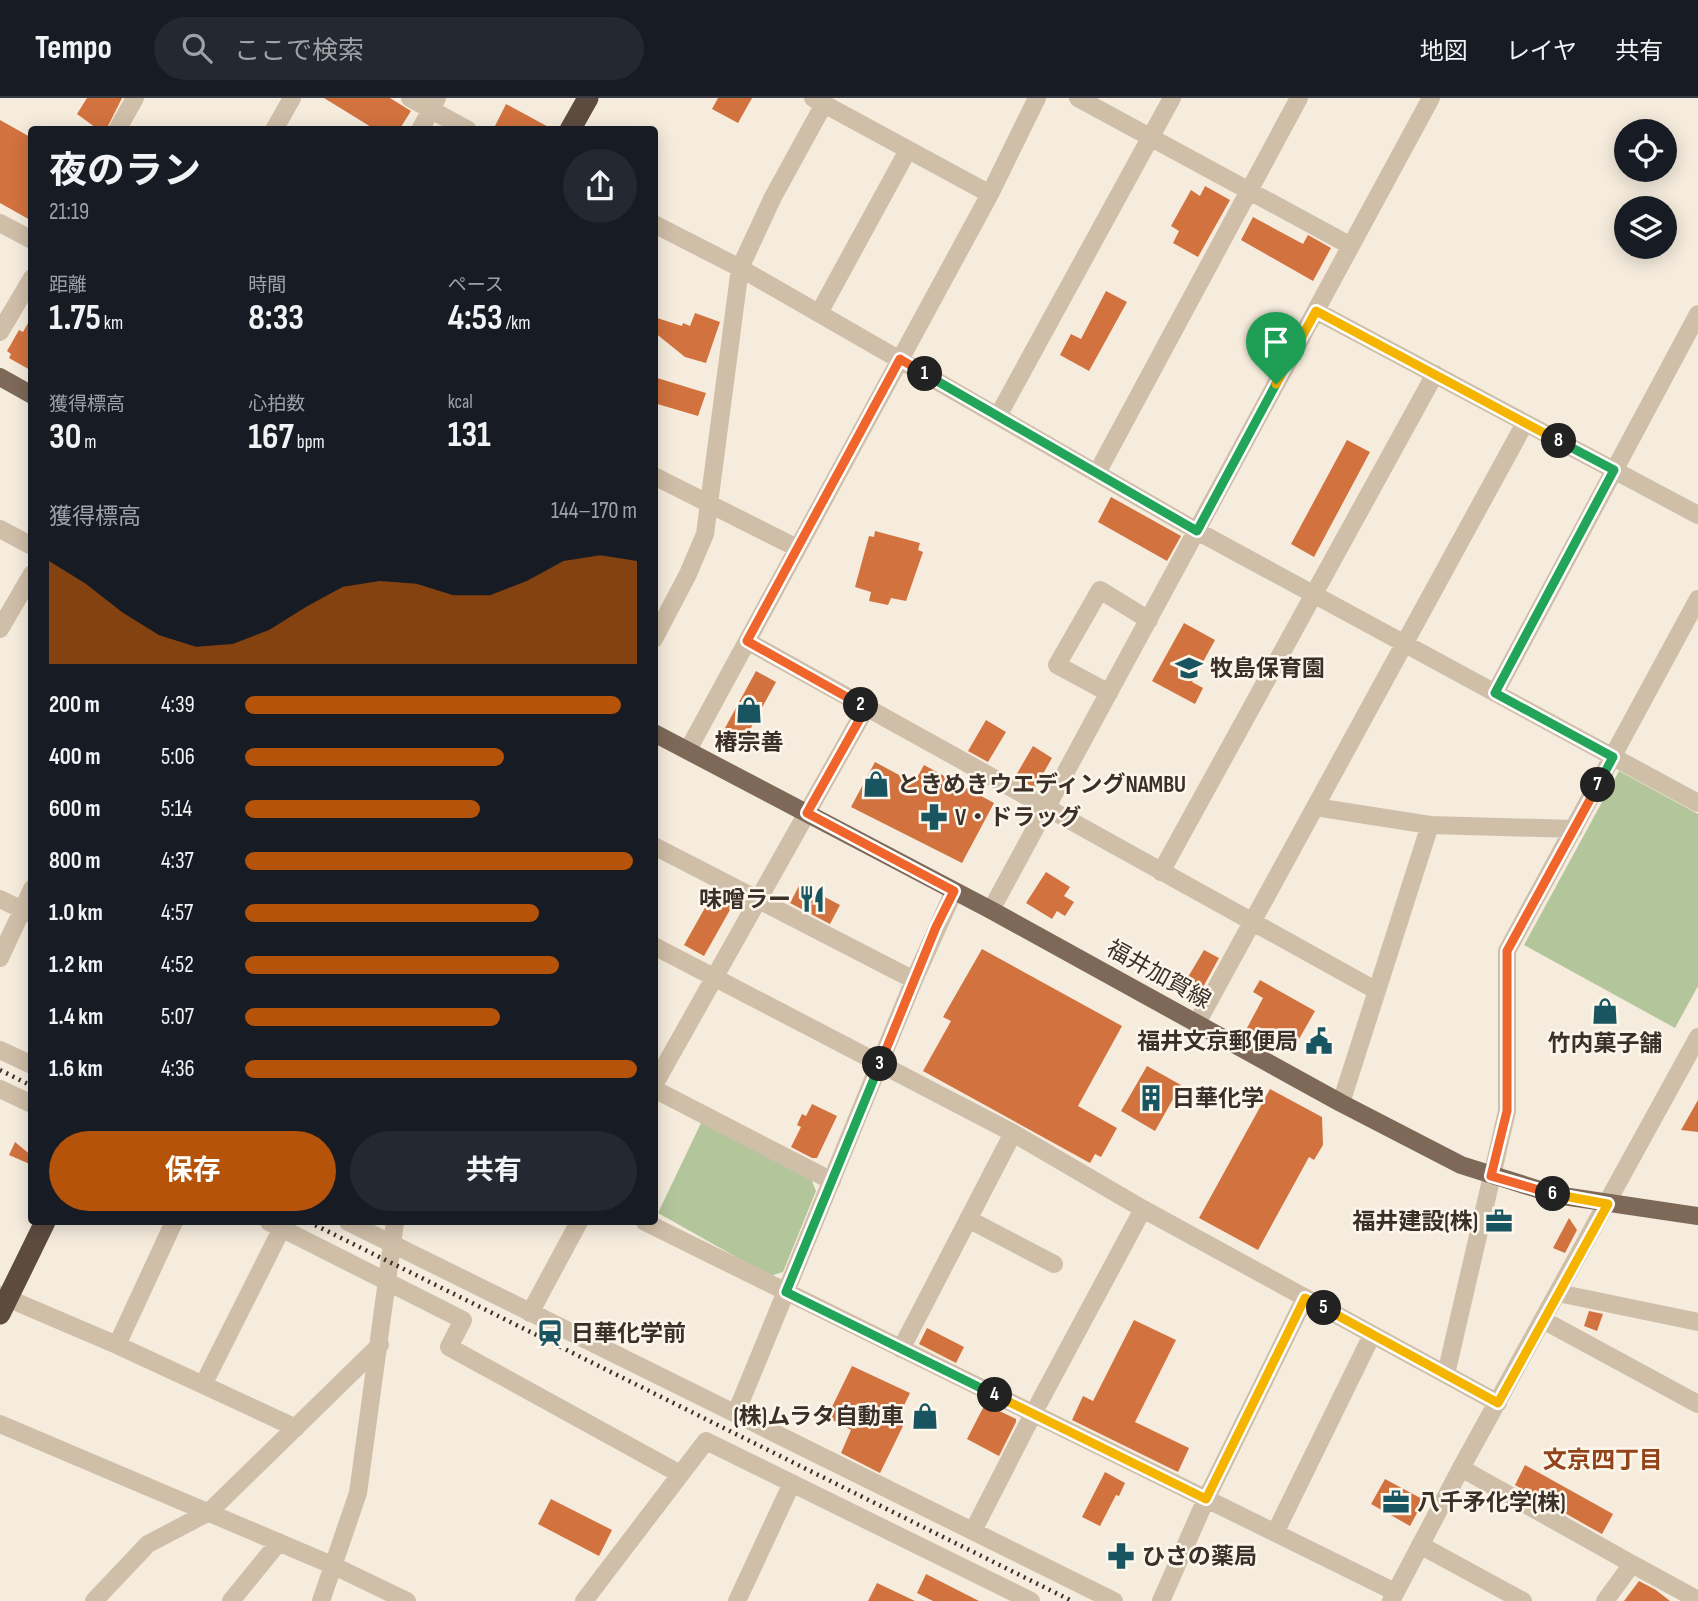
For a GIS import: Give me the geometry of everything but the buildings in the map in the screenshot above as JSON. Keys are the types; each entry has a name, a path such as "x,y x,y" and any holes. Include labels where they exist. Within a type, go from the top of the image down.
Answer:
{"highway":[{"path":"572,126 588,98"},
{"path":"2,1303 43,1225"}],"main road":[{"path":"0,377 28,393"},
{"name":"福井加賀線","path":"658,735 954,891 1341,1103 1461,1165 1556,1195 1698,1216"}],"street":[{"path":"119,126 135,98"},
{"path":"276,126 292,98"},
{"path":"410,98 434,104 462,126"},
{"path":"688,750 990,194 1037,98"},
{"path":"1079,98 1351,246"},
{"path":"998,416 1172,98"},
{"path":"1097,473 1299,98"},
{"path":"991,911 1431,98"},
{"path":"658,631 705,534 740,268 818,101 990,194"},
{"path":"422,126 434,104"},
{"path":"819,313 908,149"},
{"path":"0,223 28,238"},
{"path":"658,226 740,268 1197,531 1613,757 1696,797"},
{"path":"0,332 28,285"},
{"path":"1316,311 1698,516"},
{"path":"1495,693 1698,314"},
{"path":"1161,872 1435,374"},
{"path":"1197,1023 1525,423"},
{"path":"658,478 797,548"},
{"path":"0,529 28,544"},
{"path":"0,629 28,581"},
{"path":"1109,693 1057,665 1100,590 1149,620"},
{"path":"1446,1374 1507,1111 1507,951 1698,599"},
{"path":"747,641 1377,991"},
{"path":"658,1080 866,708"},
{"path":"1315,807 1430,825 1574,830"},
{"path":"1341,1103 1430,825"},
{"path":"658,848 914,980"},
{"path":"736,1413 914,980 954,891"},
{"path":"0,899 27,912 0,958"},
{"path":"658,948 1013,1133 1143,1209 1498,1403"},
{"path":"651,1225 1275,1533 1393,1596 1698,1037"},
{"path":"0,1050 28,1063"},
{"path":"0,1088 28,1102"},
{"path":"658,1089 832,1181"},
{"path":"901,1349 1013,1133"},
{"path":"973,1531 1143,1209"},
{"path":"968,1219 1054,1264"},
{"path":"117,1345 173,1225"},
{"path":"203,1385 275,1225 463,1320 449,1347 680,1474"},
{"path":"354,1225 1114,1601"},
{"path":"321,1601 358,1493 395,1225"},
{"path":"530,1313 577,1225"},
{"path":"1558,1293 1698,1322"},
{"path":"1161,1601 1206,1499 1305,1298"},
{"path":"2,1303 117,1345 296,1429"},
{"path":"1544,1320 1697,1400"},
{"path":"1275,1533 1372,1335"},
{"path":"94,1601 148,1544 209,1512 380,1345"},
{"path":"0,1424 332,1565 407,1601"},
{"path":"584,1601 706,1441 1008,1596 1031,1601"},
{"path":"1461,1468 1698,1600"},
{"path":"737,1601 792,1483"},
{"path":"231,1601 279,1542"},
{"path":"1420,1545 1523,1601"},
{"path":"1605,1601 1632,1564"}],"green space":[{"path":"1619,771 1698,814 1698,986 1675,1028 1524,945"},
{"path":"702,1121 810,1176 816,1191 783,1272 770,1276 658,1213"}],"railway":[{"path":"0,1070 28,1084"},
{"path":"315,1225 1072,1601"}],"place":[{"name":"牧島保育園","path":"1189,668"},
{"name":"椿宗善","path":"749,710"},
{"name":"ときめきウエディングNAMBU","path":"876,784"},
{"name":"V・ドラッグ","path":"934,817"},
{"name":"味噌ラー","path":"812,899"},
{"name":"竹内菓子舗","path":"1605,1011"},
{"name":"福井文京郵便局","path":"1319,1041"},
{"name":"日華化学","path":"1151,1098"},
{"name":"福井建設(株)","path":"1499,1221"},
{"name":"日華化学前","path":"550,1333"},
{"name":"(株)ムラタ自動車","path":"925,1416"},
{"name":"八千矛化学(株)","path":"1396,1502"},
{"name":"ひさの薬局","path":"1121,1556"}],"district":[{"name":"文京四丁目","path":"1603,1460"}],"route":[{"path":"1316,311 1614,470 1495,693 1613,757 1507,951 1507,1111 1491,1176 1556,1195 1608,1204 1498,1403 1305,1298 1206,1499 786,1292 936,927 954,891 807,813 866,708 747,641 900,359 1197,531 1276,384 1316,311"}]}
